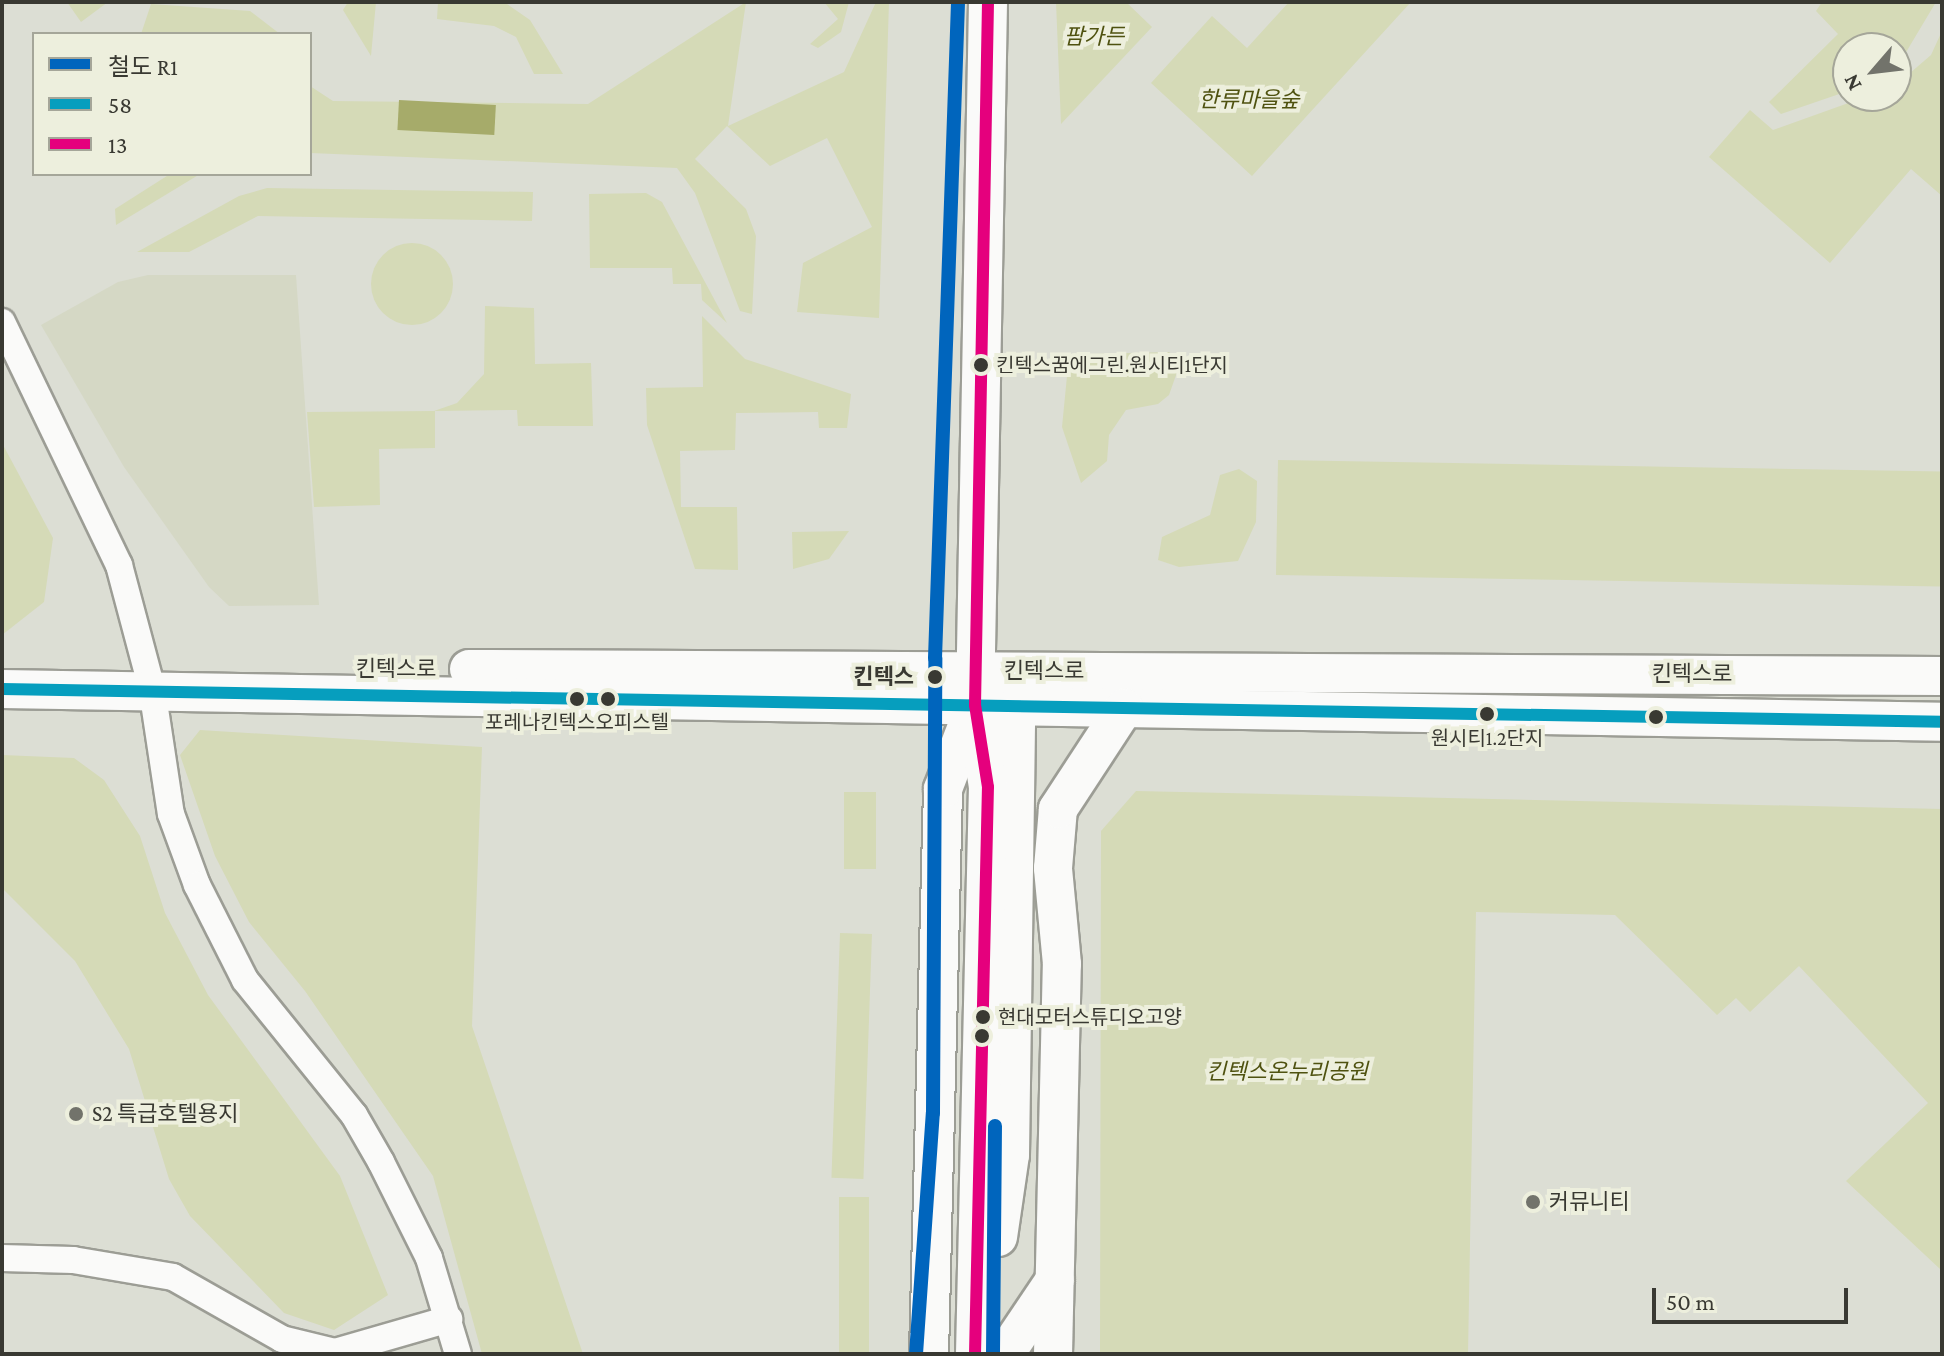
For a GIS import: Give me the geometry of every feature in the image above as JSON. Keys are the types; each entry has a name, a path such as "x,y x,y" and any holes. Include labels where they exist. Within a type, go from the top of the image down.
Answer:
{"main road":[{"path":"977,1354 988,787 976,688 988,2"},
{"name":"킨텍스로","path":"2,666 149,679 976,688 1942,676"},
{"name":"킨텍스로","path":"2,689 149,679"},
{"path":"929,1354 943,789 976,688"},
{"name":"킨텍스로","path":"976,688 1016,706 1942,722"},
{"path":"977,1354 1010,1155 1016,706"},
{"path":"1053,1354 1058,809 1124,708"},
{"path":"1005,1354 1055,1280"}],"street":[{"path":"2,322 107,533 149,679 171,814 224,945 361,1127 429,1258 458,1354"},
{"path":"2,1258 73,1260 173,1277 282,1339 335,1352 449,1319"}],"shaded area":[{"path":"399,100 496,105 494,135 397,130"},
{"path":"148,275 296,275 319,605 229,606 209,587 124,467 41,325 118,282"}],"green space":[{"path":"67,2 108,2 81,22"},
{"path":"348,2 376,2 371,56 343,10"},
{"path":"438,2 507,4 530,20 563,74 534,74 516,37 494,26 437,19"},
{"path":"746,2 728,126 844,72 876,2 889,2 879,318 797,312 803,263 872,227 827,138 770,166 727,126 695,159 746,209 756,236 752,314 740,311 695,193 677,168 312,153 312,87 333,101 588,104"},
{"path":"824,2 849,2 841,32 818,48 810,44 838,19"},
{"name":"팜가든","path":"1056,2 1126,2 1152,27 1061,124"},
{"name":"한류마을숲","path":"1289,2 1411,2 1252,176 1151,83 1212,16 1247,48"},
{"path":"1822,2 1936,2 1912,42 1912,32 1836,32 1816,11"},
{"path":"151,4 250,11 277,32 142,32"},
{"path":"1942,31 1942,196 1911,169 1830,263 1709,157 1750,110 1773,130 1832,109 1832,112 1912,112 1912,71 1931,55"},
{"path":"1832,40 1832,96 1781,114 1769,102"},
{"path":"167,176 197,176 116,225 115,209"},
{"path":"267,188 533,192 532,221 258,216 189,252 137,252 239,196"},
{"path":"646,193 662,202 727,323 702,300 701,284 673,284 672,268 590,268 589,194"},
{"path":"404,243 420,243 435,250 446,261 453,284 450,300 441,313 420,325 404,325 389,318 378,307 371,292 371,276 378,261 389,250"},
{"path":"485,306 534,308 535,364 591,363 593,426 518,426 517,410 435,411 435,448 379,449 380,505 314,507 307,412 434,411 457,403 484,374"},
{"path":"702,316 745,359 851,394 847,428 819,428 818,412 736,413 735,450 680,451 681,507 737,507 738,570 695,569 647,425 646,388 703,387"},
{"path":"1169,352 1181,361 1169,395 1158,404 1126,410 1109,435 1107,461 1081,483 1062,427 1067,376 1088,354"},
{"path":"2,443 53,538 44,602 2,635"},
{"path":"1278,460 1942,472 1940,587 1276,575"},
{"path":"1239,469 1257,481 1256,522 1238,561 1179,567 1158,560 1162,537 1210,515 1220,475"},
{"path":"849,531 829,559 793,569 792,532"},
{"path":"200,730 482,747 472,1026 583,1354 482,1354 433,1176 305,991 249,922 215,856 180,755"},
{"path":"2,755 74,758 104,780 140,836 165,913 208,995 340,1176 388,1295 334,1330 284,1313 190,1216 169,1179 129,1049 75,961 2,888"},
{"name":"킨텍스온누리공원","path":"1136,791 1942,809 1940,1269 1846,1181 1928,1103 1799,966 1750,1012 1736,998 1717,1015 1615,915 1476,912 1468,1354 1100,1354 1101,831"},
{"path":"844,792 876,792 876,869 844,869"},
{"path":"840,933 872,934 863,1179 831,1178"},
{"path":"839,1197 869,1197 869,1354 839,1354"}],"rail line":[{"name":"R1","path":"916,1354 933,1113 935,658 958,2"},
{"name":"R1","path":"993,1354 995,1126"}],"transit line":[{"name":"13","path":"975,1354 988,787 975,705 988,2"},
{"name":"58","path":"2,689 1942,722"}],"place":[{"name":"킨텍스꿈에그린.원시티1단지","path":"981,365"},
{"name":"킨텍스","path":"935,677"},
{"name":"포레나킨텍스오피스텔","path":"577,699"},
{"name":"원시티1.2단지","path":"1487,714"},
{"name":"현대모터스튜디오고양","path":"983,1017"},
{"name":"S2 특급호텔용지","path":"76,1114"},
{"name":"커뮤니티","path":"1533,1202"}]}
